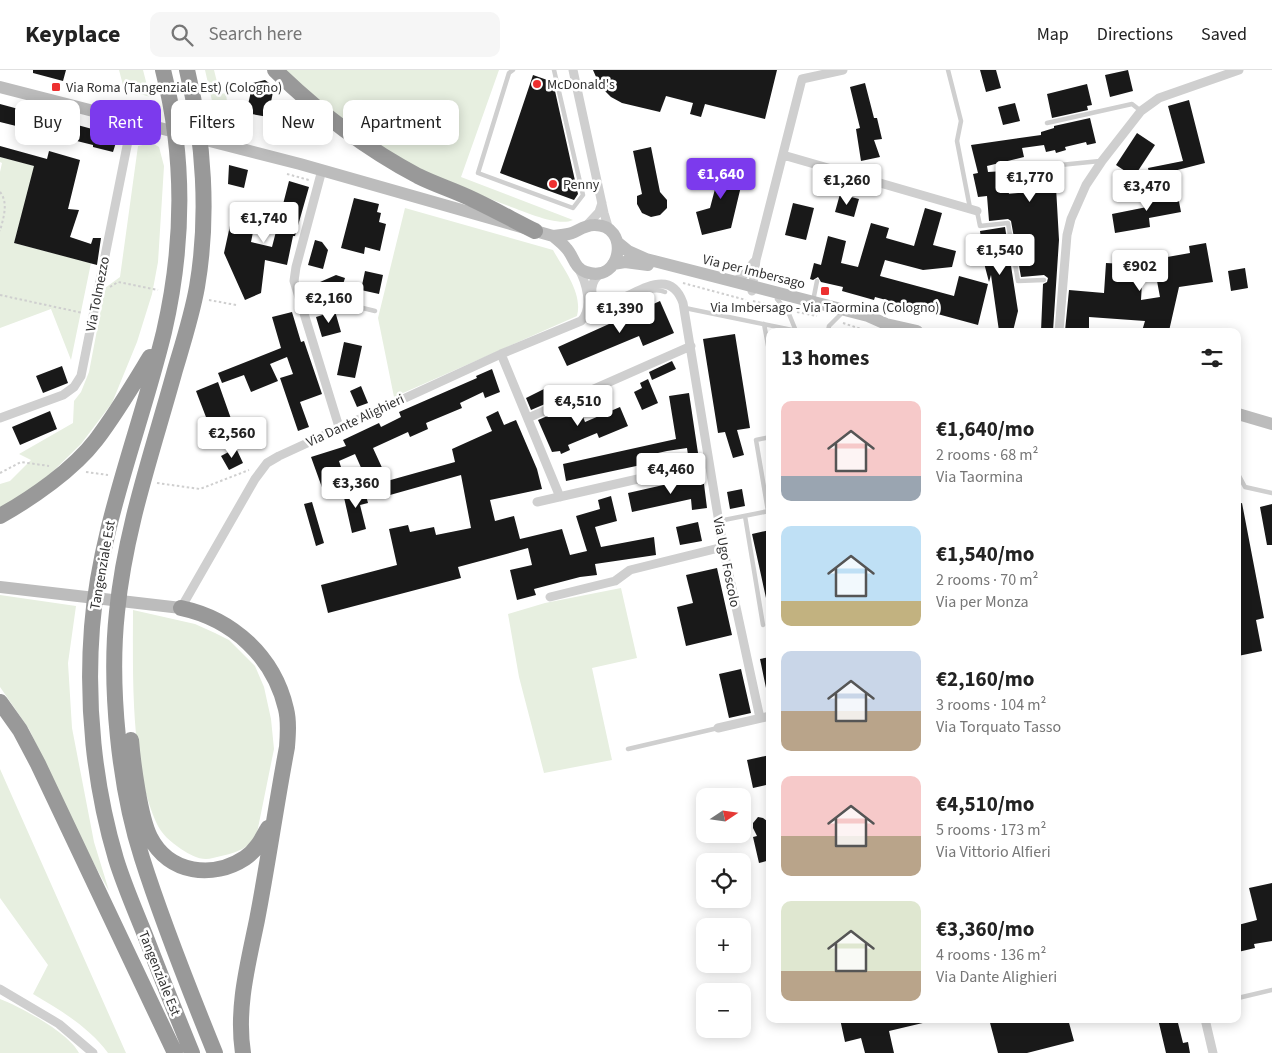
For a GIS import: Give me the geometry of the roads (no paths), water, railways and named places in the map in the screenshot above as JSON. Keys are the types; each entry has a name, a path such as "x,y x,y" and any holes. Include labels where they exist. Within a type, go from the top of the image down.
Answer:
{"highway":[{"name":"Tangenziale Est","path":"163,70 172,114 180,200 176,264 163,333 103,548 92,625 92,704 99,780 116,858 192,1053"},
{"name":"Tangenziale Est","path":"187,70 197,122 202,175 202,228 198,283 186,333 126,546 117,614 115,686 124,787 141,856 184,975 215,1053"},
{"path":"275,70 308,102 372,149 420,177 475,200 535,231"},
{"path":"0,516 52,480 78,459 95,441 127,396 163,333"},
{"path":"181,608 214,619 246,640 264,660 277,682 286,710 288,728 287,747 257,920 246,970 241,1009 243,1053"},
{"path":"116,635 144,822 150,837 158,849 172,862 184,868 206,872 224,869 246,858 258,846 274,818"},
{"path":"0,702 20,730 38,764 175,1053"}],"main road":[{"path":"0,87 90,110"},
{"path":"161,128 322,170 553,236 570,253 578,268 585,272 601,273 613,264 618,250 617,242"},
{"path":"553,236 595,225 609,230"},
{"path":"570,253 570,244 582,228"},
{"name":"Via per Imbersago","path":"609,230 617,242 628,251 646,259 735,281 776,298 868,316 886,324"},
{"name":"Via per Imbersago","path":"613,264 625,262 646,264 752,289 868,322 904,328"},
{"path":"1241,415 1272,424"},
{"path":"0,587 181,608"}],"street":[{"path":"573,70 609,230"},
{"path":"752,289 756,260 802,79 843,70"},
{"path":"1059,328 1060,279 1071,219 1086,185 1102,161 1141,110 1159,98 1239,70"},
{"name":"Via Tolmezzo","path":"0,418 64,395 74,387 81,376 133,145"},
{"path":"783,155 974,210"},
{"path":"322,170 296,268 296,291 339,427"},
{"path":"582,228 599,212 602,203"},
{"path":"735,281 747,272 756,260"},
{"path":"578,268 586,283 587,302"},
{"path":"528,418 692,346 685,308 682,299 675,290 666,285 663,288 647,287 611,302 601,304 594,300 592,286 596,276 601,273"},
{"name":"Via Dante Alighieri","path":"181,608 255,478 267,463 339,427 500,354 581,321 586,314 587,302"},
{"name":"Via Ugo Foscolo","path":"692,346 722,547 760,718"},
{"path":"500,354 560,497"},
{"path":"536,502 708,463"},
{"path":"550,597 615,581 630,570 722,547"},
{"path":"718,728 766,717"},
{"path":"0,989 52,1019 90,1051"},
{"path":"1206,1023 1213,1053"}],"lane":[{"path":"513,70 510,73 478,173 573,208 583,195 554,70"},
{"path":"948,70 961,121 957,141 974,210 980,226 1008,223 1018,281 1044,280"},
{"path":"1047,123 1132,104 1141,110"},
{"path":"1040,167 1102,161"},
{"path":"812,305 817,281"},
{"path":"587,302 592,309 599,312 650,291 663,288 668,298"},
{"path":"296,291 376,311"},
{"path":"776,298 789,314 795,328"},
{"path":"685,308 782,328"},
{"path":"828,328 840,315"},
{"path":"764,324 766,335"},
{"path":"766,438 756,440 766,495"},
{"path":"1241,480 1245,487 1272,493"},
{"path":"719,521 766,512"},
{"path":"745,516 762,626"},
{"path":"628,749 718,728"},
{"path":"1241,997 1272,990"}],"place":[{"name":"McDonald's","path":"537,84"},
{"name":"Via Roma (Tangenziale Est) (Cologno)","path":"56,87"},
{"name":"Penny","path":"553,184"},
{"name":"Via Imbersago - Via Taormina (Cologno)","path":"825,291"}]}
